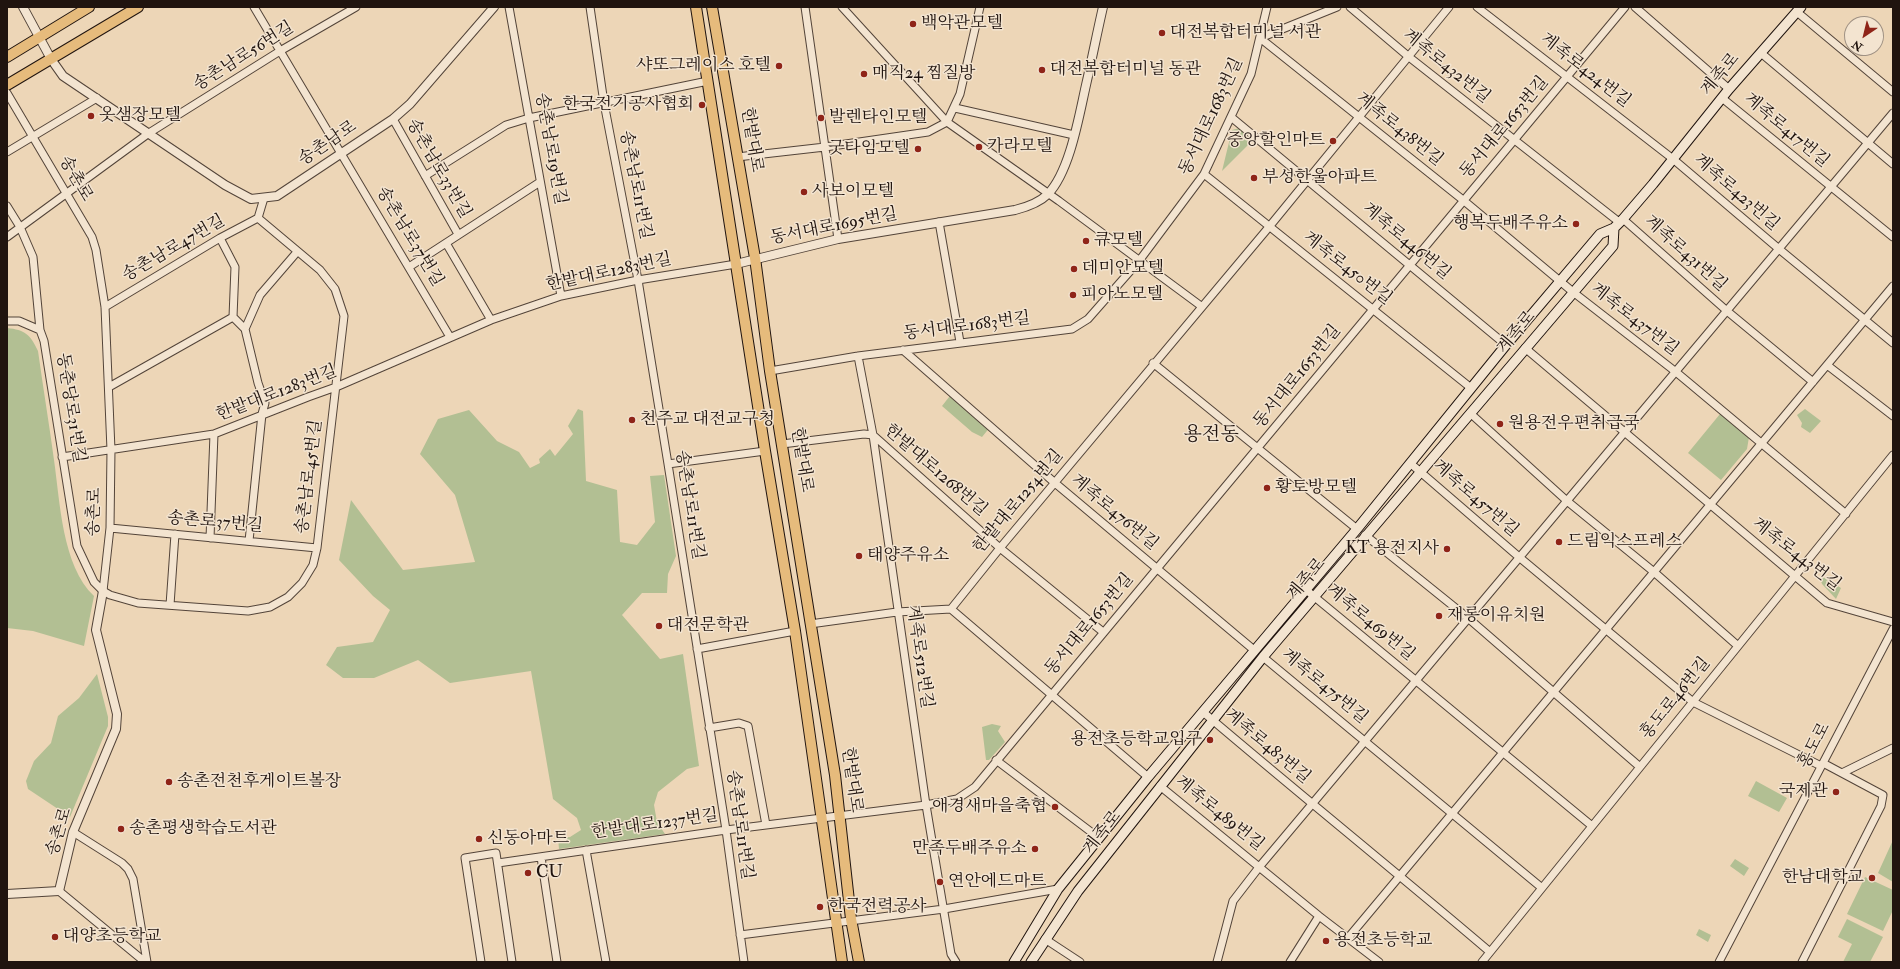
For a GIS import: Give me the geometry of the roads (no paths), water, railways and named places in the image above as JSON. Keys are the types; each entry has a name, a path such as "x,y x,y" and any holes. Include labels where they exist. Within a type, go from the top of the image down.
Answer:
{"main road":[{"path":"7,57 89,7"},
{"path":"7,85 138,7"},
{"name":"한밭대로","path":"696,7 765,451 795,631 822,817 835,922 842,962"},
{"name":"한밭대로","path":"712,7 755,258 770,370 840,815 851,919 859,962"},
{"name":"계족로","path":"1014,962 1058,889 1148,777 1357,528 1506,345 1600,234 1619,223 1673,159 1729,88 1799,10"},
{"name":"계족로","path":"1031,962 1078,890 1263,657 1315,597 1365,535 1613,246 1619,223"}],"street":[{"name":"송촌남로","path":"23,7 51,59 63,76 225,185 251,199 277,196 341,152 393,119 410,104 493,8"},
{"name":"송촌남로37번길","path":"254,7 450,337"},
{"name":"송촌남로56번길","path":"149,133 280,51 356,7"},
{"name":"송촌남로19번길","path":"509,7 561,296"},
{"name":"송촌남로11번길","path":"590,7 604,102 638,280 668,464 726,830 744,962"},
{"path":"805,7 838,239"},
{"path":"842,7 947,122 1201,306"},
{"path":"737,157 825,147 928,132 947,122 955,108 960,94 980,7"},
{"name":"동서대로1695번길","path":"736,264 755,258 838,239 1015,210 1032,205 1048,194 1062,171 1074,135 1103,7"},
{"name":"동서대로1683번길","path":"770,370 960,342 1072,329 1088,319 1139,261 1204,174 1251,74 1267,7"},
{"path":"1260,38 1337,7"},
{"name":"계족로432번길","path":"1350,7 1409,57 1619,223"},
{"name":"한밭대로1254번길","path":"951,609 1153,363 1269,227 1450,7"},
{"name":"계족로424번길","path":"1477,7 1568,76 1673,159"},
{"name":"동서대로1653번길","path":"840,815 926,805 957,799 975,787 1463,200 1515,141 1625,7"},
{"path":"1635,7 1729,88"},
{"path":"1799,10 1893,92"},
{"name":"계족로438번길","path":"1260,38 1463,200 1573,292"},
{"name":"계족로","path":"1760,53 1893,164"},
{"path":"425,176 506,126 529,118 708,81"},
{"name":"송촌로","path":"7,93 92,237 96,250 105,307 111,450 110,528 96,630 118,722 73,832 59,891"},
{"path":"7,152 97,98"},
{"name":"계족로417번길","path":"1722,98 1830,188 1893,237"},
{"path":"955,108 1074,135"},
{"path":"1830,188 1893,113"},
{"name":"계족로446번길","path":"1231,117 1506,345"},
{"name":"송촌남로33번길","path":"393,119 458,234"},
{"path":"7,237 149,133"},
{"name":"계족로423번길","path":"1673,159 1893,343"},
{"name":"계족로450번길","path":"1204,174 1471,388"},
{"name":"송촌남로33번길","path":"409,267 540,182"},
{"name":"계족로417번길","path":"1779,249 1830,188"},
{"path":"258,218 264,198"},
{"name":"동춘당로31번길","path":"7,206 20,227 33,257 40,330 44,341 77,546 94,582 102,591"},
{"name":"송촌남로47번길","path":"105,307 220,238 258,218"},
{"name":"송촌남로45번길","path":"102,591 110,595 138,603 248,611 270,607 288,597 302,583 313,565 317,548 344,316 335,289 320,270 258,218"},
{"path":"939,222 960,342"},
{"name":"계족로431번길","path":"1619,223 1813,382"},
{"path":"220,238 235,267 233,317 245,329 258,384 265,402 262,414 249,541"},
{"path":"446,243 491,320"},
{"name":"계족로423번길","path":"1727,311 1779,249"},
{"path":"245,329 260,294 297,252"},
{"name":"한밭대로1283번길","path":"62,457 214,434 262,414 336,388 491,320 561,296 638,280 736,264"},
{"path":"1348,938 1893,286"},
{"name":"계족로437번길","path":"1573,292 1676,372 1846,514"},
{"name":"계족로431번길","path":"1676,372 1727,311"},
{"path":"109,387 233,317"},
{"path":"7,321 19,321 40,330"},
{"name":"계족로443번길","path":"1525,348 1710,506 1827,603 1893,622"},
{"name":"계족로476번길","path":"903,350 1055,483 1254,650"},
{"name":"계족로512번길","path":"858,356 873,436 897,612 926,805 951,954 956,962"},
{"path":"1153,363 1357,528"},
{"path":"1827,365 1893,416"},
{"name":"계족로437번길","path":"1624,432 1676,372"},
{"path":"1470,413 1567,501 1654,572 1738,646"},
{"path":"1520,557 1624,432"},
{"path":"210,538 214,434"},
{"name":"한밭대로1268번길","path":"782,444 864,434 873,436 1000,548 1103,632"},
{"path":"668,464 765,451"},
{"name":"홍도로46번길","path":"1482,962 1893,455"},
{"name":"계족로457번길","path":"1410,463 1693,702 1822,765 1842,773 1883,795 1881,806 1802,962"},
{"name":"송촌로37번길","path":"110,528 317,548"},
{"path":"170,605 175,534"},
{"path":"1365,535 1468,618 1640,767"},
{"name":"계족로457번길","path":"1416,681 1520,557"},
{"name":"계족로469번길","path":"1305,589 1592,826"},
{"path":"810,624 897,612 951,609"},
{"name":"계족로489번길","path":"951,609 1148,777"},
{"name":"홍도로","path":"1719,962 1893,629"},
{"path":"697,649 795,631"},
{"name":"계족로475번길","path":"1263,657 1542,888"},
{"name":"계족로469번길","path":"1365,741 1416,681"},
{"name":"계족로483번길","path":"1203,712 1312,804 1400,875 1490,952"},
{"path":"710,728 739,723 748,726 766,825"},
{"name":"계족로475번길","path":"1312,804 1365,741"},
{"path":"1842,773 1893,748"},
{"name":"계족로","path":"996,760 1099,838"},
{"name":"계족로489번길","path":"1160,786 1260,866 1319,916 1379,962"},
{"name":"계족로483번길","path":"1260,866 1312,804"},
{"name":"한밭대로1237번길","path":"498,863 840,815"},
{"path":"73,832 128,868 133,879 146,962"},
{"path":"586,850 606,962"},
{"path":"481,962 465,858 496,853 512,962"},
{"path":"541,857 557,962"},
{"name":"계족로489번길","path":"1217,962 1233,901 1260,866"},
{"path":"740,935 851,919 944,908 1058,889"},
{"path":"7,894 59,891 146,962"},
{"path":"1290,962 1319,916"},
{"path":"1045,939 1080,962"}],"place":[{"name":"백악관모텔","path":"913,24"},
{"name":"대전복합터미널 서관","path":"1162,33"},
{"name":"샤또그레이스 호텔","path":"779,66"},
{"name":"대전복합터미널 동관","path":"1042,70"},
{"name":"매직24 찜질방","path":"864,74"},
{"name":"한국전기공사협회","path":"702,105"},
{"name":"옷샘장모텔","path":"91,116"},
{"name":"발렌타인모텔","path":"821,118"},
{"name":"중앙할인마트","path":"1333,141"},
{"name":"카라모텔","path":"979,147"},
{"name":"굿타임모텔","path":"918,149"},
{"name":"부성한울아파트","path":"1254,178"},
{"name":"사보이모텔","path":"804,192"},
{"name":"행복두배주유소","path":"1576,224"},
{"name":"큐모텔","path":"1086,241"},
{"name":"데미안모텔","path":"1074,269"},
{"name":"피아노모텔","path":"1073,295"},
{"name":"천주교 대전교구청","path":"632,420"},
{"name":"원용전우편취급국","path":"1500,424"},
{"name":"황토방모텔","path":"1267,488"},
{"name":"드림익스프레스","path":"1559,542"},
{"name":"KT 용전지사","path":"1447,549"},
{"name":"태양주유소","path":"859,556"},
{"name":"재롱이유치원","path":"1439,616"},
{"name":"대전문학관","path":"659,626"},
{"name":"용전초등학교입구","path":"1210,740"},
{"name":"송촌전천후게이트볼장","path":"169,782"},
{"name":"국제관","path":"1836,792"},
{"name":"애경새마을축협","path":"1055,807"},
{"name":"송촌평생학습도서관","path":"121,829"},
{"name":"신동아마트","path":"479,839"},
{"name":"만족두배주유소","path":"1035,849"},
{"name":"CU","path":"528,873"},
{"name":"한남대학교","path":"1872,878"},
{"name":"연안에드마트","path":"940,882"},
{"name":"한국전력공사","path":"820,907"},
{"name":"대양초등학교","path":"55,937"},
{"name":"용전초등학교","path":"1326,941"}],"district":[{"name":"용전동","path":"1211,436"}]}
